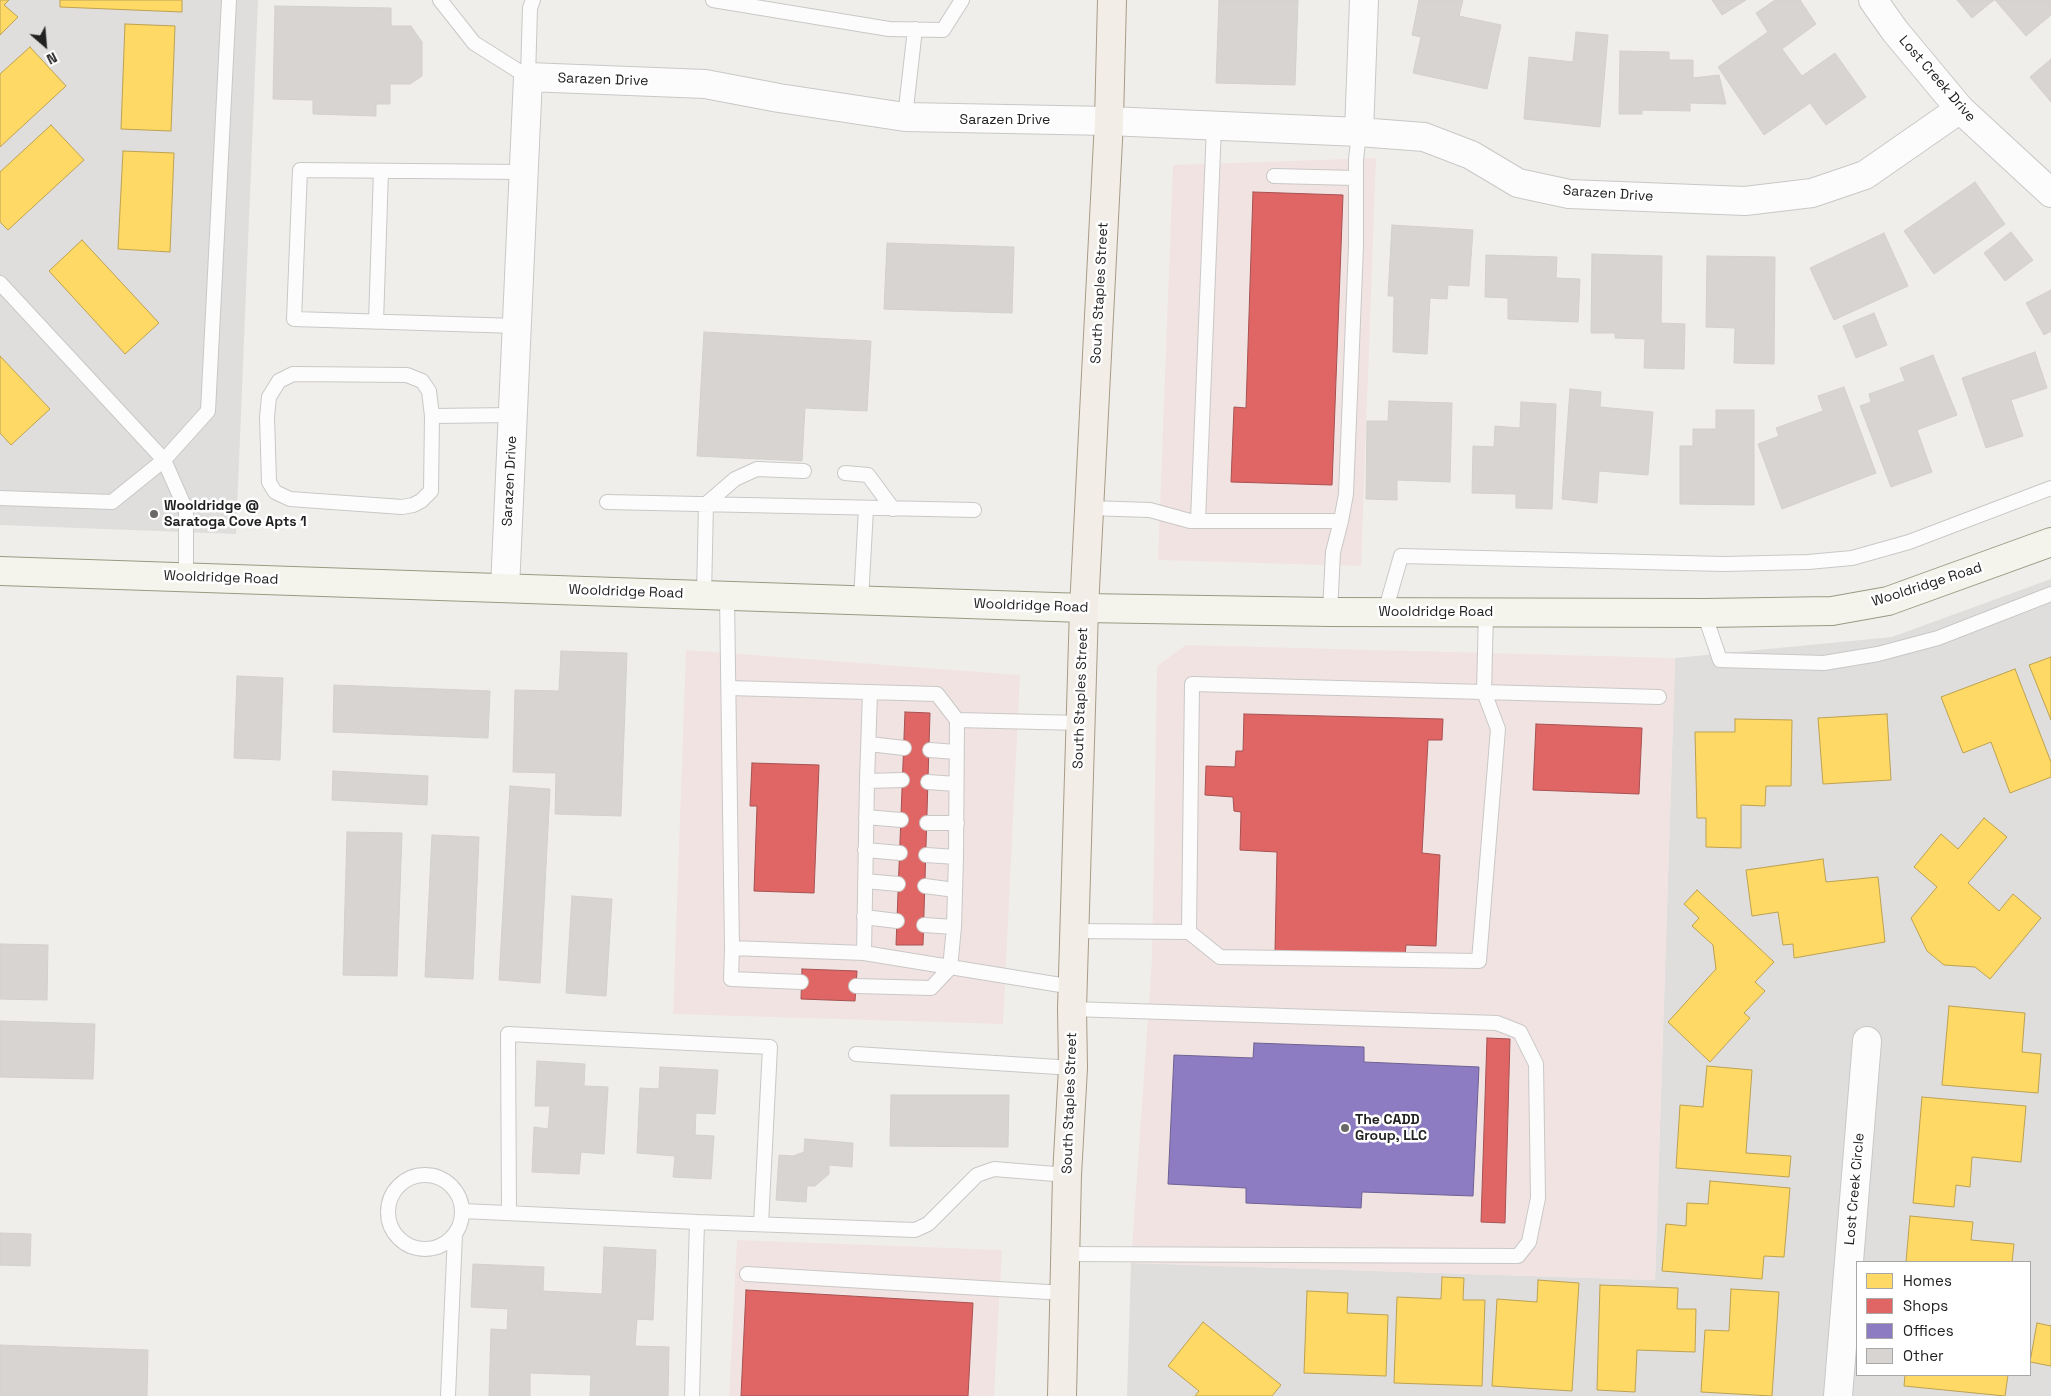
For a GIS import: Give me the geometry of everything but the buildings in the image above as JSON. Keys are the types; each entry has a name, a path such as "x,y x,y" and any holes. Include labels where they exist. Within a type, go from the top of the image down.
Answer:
{"main road":[{"name":"South Staples Street","path":"1062,1396 1067,1175 1073,1068 1073,998 1084,608 1108,120 1112,0"},
{"name":"Wooldridge Road","path":"0,570 1084,608 1330,612 1704,613 1832,611 1888,601 2051,542"}],"street":[{"path":"1359,132 1364,0"},
{"name":"Lost Creek Drive","path":"1873,0 1895,32 1960,109 2051,193"},
{"name":"Sarazen Drive","path":"505,588 528,77 705,84 779,98 905,117 1108,120 1359,132 1424,137 1471,155 1518,183 1569,194 1745,202 1812,192 1864,175 1960,109"},
{"name":"Lost Creek Circle","path":"1838,1396 1867,1041"}],"lane":[{"path":"0,498 112,502 164,460 208,411 230,0"},
{"path":"440,0 474,43 528,77"},
{"path":"528,77 530,8 533,0"},
{"path":"713,0 889,29 944,30 962,0"},
{"path":"905,117 915,29"},
{"path":"1198,521 1214,126"},
{"path":"1330,612 1333,552 1342,521 1346,494 1359,132"},
{"path":"517,326 294,319 300,170 524,172"},
{"path":"376,322 381,171"},
{"path":"1274,176 1356,178"},
{"path":"0,283 164,460 186,510 186,577"},
{"path":"292,374 407,375 422,381 429,391 432,416 431,491 421,501 413,505 402,507 290,499 275,492 269,482 267,417 269,397 279,382 292,374"},
{"path":"432,416 513,415"},
{"path":"706,504 735,479 757,469 804,471"},
{"path":"846,473 868,475 893,509"},
{"path":"1385,612 1401,556 1724,564 1808,562 1852,558 1909,542 2051,488"},
{"path":"607,502 974,510"},
{"path":"706,504 715,595 729,688 731,979 801,982"},
{"path":"862,600 866,508"},
{"path":"1089,508 1150,510 1190,521 1342,521"},
{"path":"1704,613 1720,660 1824,663 1878,654 1938,638 2051,594"},
{"path":"1075,931 1189,932 1220,957 1479,960 1498,729 1484,692 1486,612"},
{"path":"1189,932 1192,684 1659,697"},
{"path":"729,688 938,694 957,720 957,823 954,927 950,968 931,988 856,986"},
{"path":"864,952 870,692"},
{"path":"957,720 1081,724"},
{"path":"869,744 904,748"},
{"path":"930,750 956,752"},
{"path":"867,781 902,780"},
{"path":"928,782 956,784"},
{"path":"866,817 901,820"},
{"path":"927,823 957,823"},
{"path":"866,850 900,853"},
{"path":"926,855 956,857"},
{"path":"865,881 898,884"},
{"path":"925,886 955,890"},
{"path":"864,917 897,921"},
{"path":"924,925 954,927"},
{"path":"732,948 864,952 950,968 1073,998 1497,1023 1520,1032 1536,1064 1538,1198 1529,1242 1518,1256 1065,1254"},
{"path":"510,1213 508,1034 770,1047 761,1224"},
{"path":"856,1054 1073,1068"},
{"path":"463,1211 915,1230 928,1224 977,1175 994,1169 1067,1175"},
{"path":"421,1174 434,1175 445,1180 461,1198 463,1211 461,1223 455,1234 446,1243 435,1248 423,1249 411,1246 400,1240 392,1231 388,1219 388,1207 392,1195 399,1185 409,1178 421,1174"},
{"path":"692,1396 697,1222"},
{"path":"448,1396 455,1234"},
{"path":"747,1274 1065,1293"}],"shaded area":[{"path":"0,0 258,0 236,534 0,525"},
{"path":"1376,158 1361,566 1158,560 1173,165"},
{"path":"2051,579 2051,1396 1127,1396 1131,1263 1655,1280 1675,658 1892,637"},
{"path":"1186,645 1675,658 1655,1280 1131,1263 1152,960 1157,666"},
{"path":"686,650 1020,675 1003,1024 673,1014"},
{"path":"737,1240 1002,1250 994,1396 729,1396"}],"place":[{"name":"Wooldridge @ Saratoga Cove Apts 1","path":"154,514"},
{"name":"The CADD Group, LLC","path":"1345,1128"}]}
